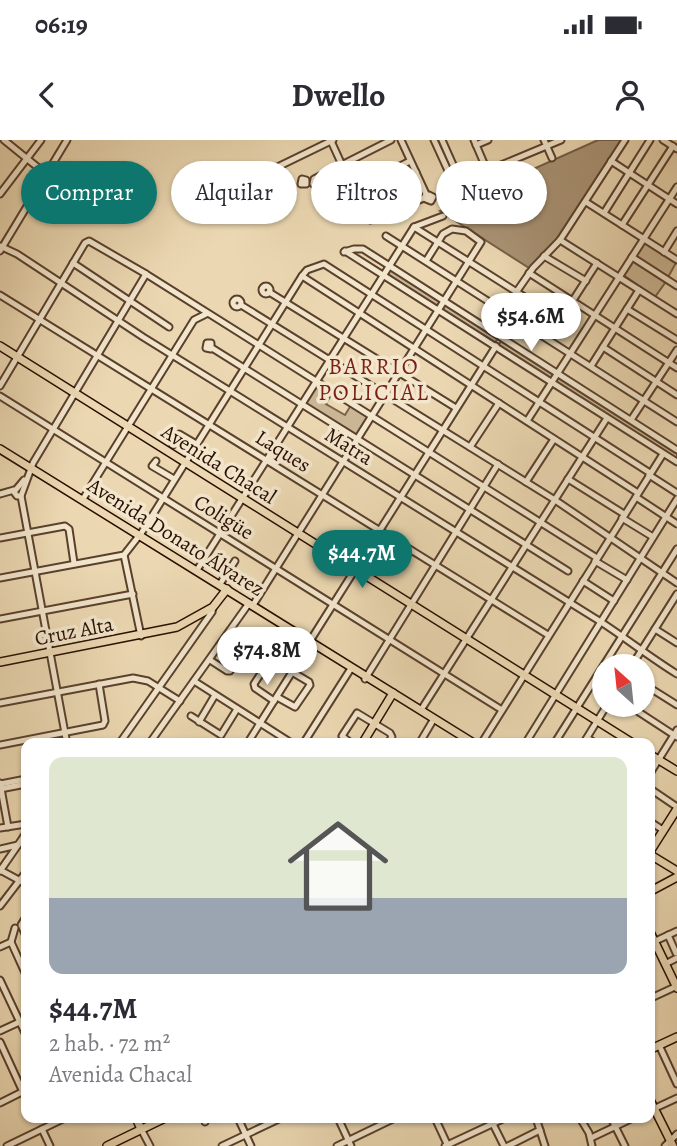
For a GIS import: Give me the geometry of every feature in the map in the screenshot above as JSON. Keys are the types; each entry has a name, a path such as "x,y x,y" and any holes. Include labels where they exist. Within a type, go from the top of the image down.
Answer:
{"main road":[{"name":"Avenida Chacal","path":"0,346 597,720 619,738"},
{"name":"Avenida Donato Álvarez","path":"0,449 28,472 83,499 366,678"},
{"name":"Avenida Donato Álvarez","path":"0,455 197,570 224,589"},
{"path":"213,607 224,589"},
{"name":"Cruz Alta","path":"0,661 184,625 213,607"},
{"name":"Avenida Donato Álvarez","path":"309,643 465,738"},
{"name":"Avenida Donato Álvarez","path":"392,694 457,738"},
{"path":"365,738 392,694"},
{"path":"655,758 677,771"},
{"path":"655,844 677,808"},
{"path":"655,859 677,873 655,888"},
{"path":"655,948 677,987"},
{"path":"655,1047 677,1037"},
{"path":"655,1113 674,1140"},
{"path":"138,1123 141,1129"},
{"path":"107,1146 154,1123"}],"street":[{"path":"4,140 31,161"},
{"path":"0,194 41,140"},
{"path":"54,161 68,140"},
{"path":"289,161 332,140 340,161"},
{"path":"350,161 391,140"},
{"path":"401,140 411,161"},
{"path":"434,140 460,197 466,194 442,140"},
{"path":"488,140 475,143 487,169 545,143 561,140"},
{"path":"490,330 529,273 560,240 625,140"},
{"path":"604,213 650,140"},
{"path":"622,225 675,148 663,140"},
{"path":"545,143 552,158"},
{"path":"611,161 677,204"},
{"path":"527,421 677,187"},
{"path":"586,202 677,260"},
{"path":"1,248 21,215"},
{"path":"197,570 401,246 414,227 436,219"},
{"path":"414,227 561,320"},
{"path":"153,738 276,569 481,242 466,231 452,229 443,234 426,261"},
{"path":"664,252 677,231"},
{"path":"386,236 677,422"},
{"path":"560,240 677,314"},
{"path":"0,386 88,241 146,274 626,580"},
{"name":"Matra","path":"1,248 17,254 116,320 601,622 642,649 651,659 677,674"},
{"path":"677,450 363,249 354,248 345,252 677,462"},
{"path":"544,256 586,281"},
{"path":"632,257 677,286"},
{"path":"73,263 169,327"},
{"path":"548,339 597,263"},
{"path":"0,578 124,555 163,498 302,276 307,270 325,264 595,437 677,493"},
{"path":"529,273 677,368"},
{"path":"66,738 18,494 95,355 146,274"},
{"path":"302,276 582,457 677,524"},
{"path":"591,366 639,290"},
{"path":"269,292 456,408"},
{"name":"Laques","path":"0,295 548,635"},
{"path":"241,305 555,500 677,583"},
{"path":"627,309 677,340"},
{"path":"83,499 194,320 206,313"},
{"path":"251,738 501,338"},
{"path":"603,347 677,395"},
{"path":"212,348 568,570"},
{"path":"631,421 677,350"},
{"name":"Coligüe","path":"0,396 502,710"},
{"path":"470,447 499,403"},
{"path":"421,710 607,418"},
{"path":"173,445 179,434 196,444"},
{"path":"526,482 554,439"},
{"path":"485,738 663,454"},
{"path":"156,461 152,466 174,479"},
{"path":"366,678 498,464"},
{"path":"568,479 653,537"},
{"path":"2,494 18,494"},
{"path":"529,738 677,499"},
{"path":"0,538 62,525 69,528 75,563"},
{"path":"558,738 677,549"},
{"path":"124,555 140,635"},
{"path":"224,589 235,561"},
{"path":"583,581 614,601"},
{"path":"0,619 133,594"},
{"path":"639,654 677,594"},
{"path":"669,606 677,612"},
{"path":"123,738 213,607"},
{"path":"654,629 677,643"},
{"path":"210,660 230,671 248,641 231,630"},
{"path":"271,658 310,685 295,707 275,699 255,688 254,684 271,658"},
{"path":"307,738 350,670"},
{"path":"0,703 140,678 180,701"},
{"path":"194,681 284,738"},
{"path":"35,738 105,723 99,684"},
{"path":"655,691 677,705"},
{"path":"199,722 215,695"},
{"path":"191,716 221,735 237,709"},
{"path":"344,738 341,736 357,713 392,734 390,738"},
{"path":"650,718 676,734 655,766"},
{"path":"587,738 597,720"},
{"path":"423,738 432,722"},
{"path":"0,745 21,741"},
{"path":"8,827 0,786 21,782"},
{"path":"655,792 677,808"},
{"path":"0,828 21,825"},
{"path":"655,825 663,830"},
{"path":"0,906 20,880 1,871 21,841"},
{"path":"0,849 18,845"},
{"path":"15,928 11,942 21,964"},
{"path":"655,942 677,931"},
{"path":"665,964 677,955 668,935"},
{"path":"0,947 11,942"},
{"path":"0,981 21,1017"},
{"path":"655,996 677,987"},
{"path":"0,1031 21,1021"},
{"path":"0,1042 21,1083"},
{"path":"659,1045 677,1084"},
{"path":"0,1103 21,1093"},
{"path":"655,1108 677,1098"},
{"path":"7,1146 55,1123"},
{"path":"240,1123 251,1146"},
{"path":"222,1146 271,1123"},
{"path":"340,1123 350,1143"},
{"path":"337,1146 350,1143 387,1123"},
{"path":"437,1123 447,1146 492,1124 506,1146 540,1130"},
{"path":"538,1123 545,1146"},
{"path":"582,1123 591,1142"},
{"path":"614,1123 625,1146"},
{"path":"583,1146 622,1123"},
{"path":"42,1129 50,1146"},
{"path":"141,1129 150,1146"},
{"path":"665,1146 674,1140"}],"shaded area":[{"path":"598,140 622,140 558,238 529,268 460,224 547,224 547,163"},
{"path":"644,240 677,261 667,279 633,257"},
{"path":"631,260 667,280 655,297 622,274"},
{"path":"389,268 442,302 438,307 386,273"},
{"path":"446,304 498,338 494,344 442,310"},
{"path":"502,340 554,374 551,379 498,346"},
{"path":"557,376 677,452 677,460 553,381"},
{"path":"316,383 332,393 326,404 345,415 351,405 371,417 358,437 303,403"}],"district":[{"name":"BARRIO POLICIAL","path":"374,379"}]}
